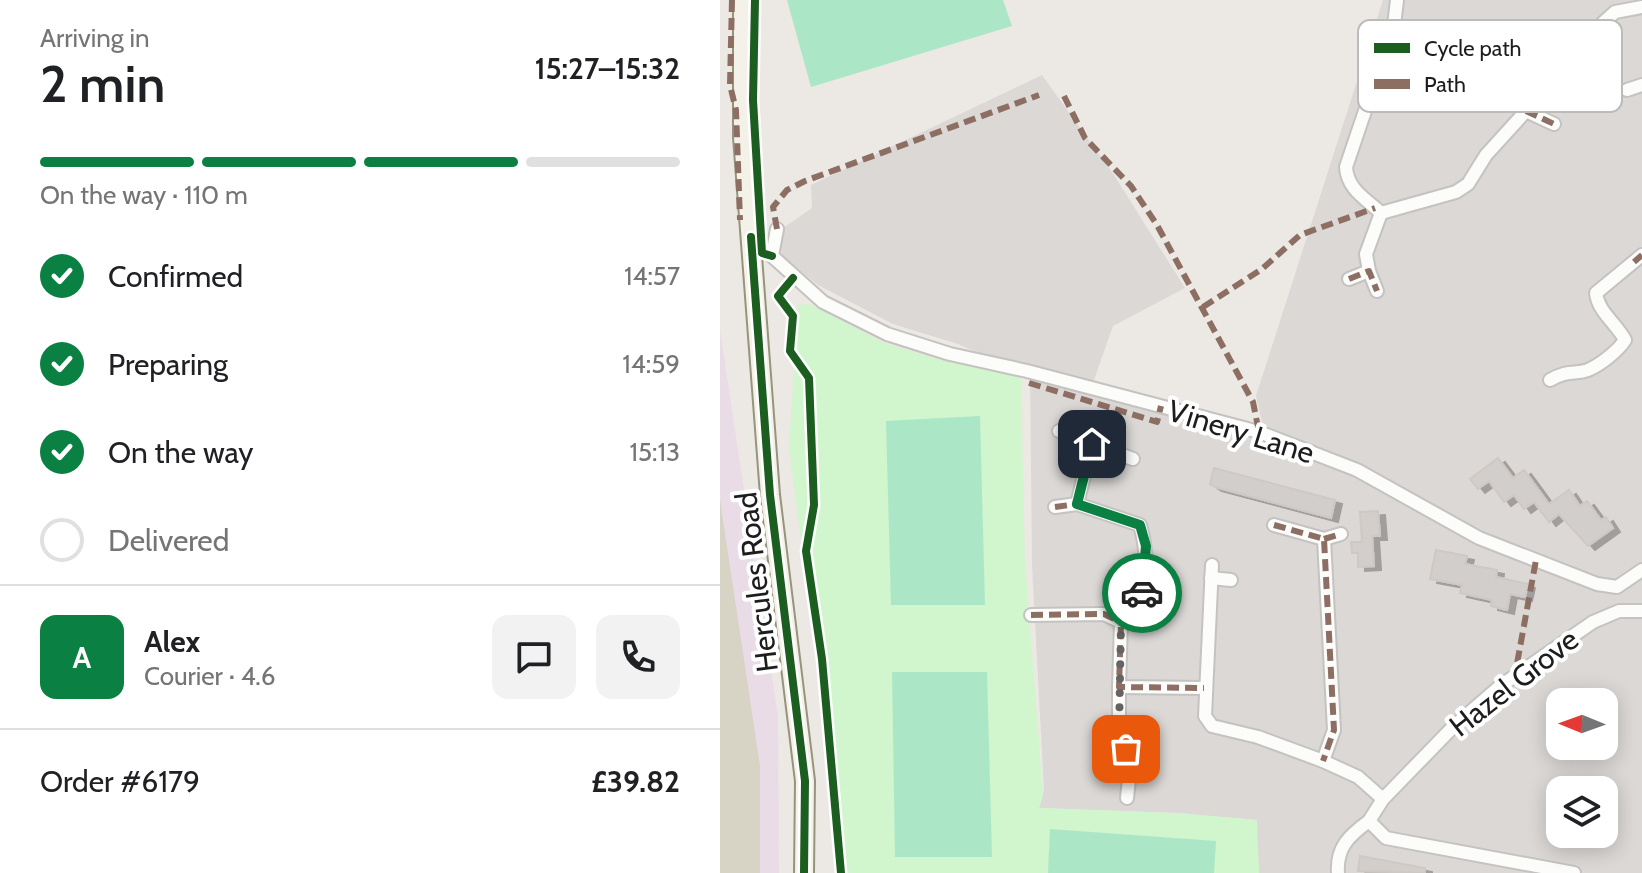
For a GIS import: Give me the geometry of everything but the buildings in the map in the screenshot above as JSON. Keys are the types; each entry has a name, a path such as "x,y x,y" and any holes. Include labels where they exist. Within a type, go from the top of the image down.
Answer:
{"street":[{"name":"Hercules Road","path":"743,0 745,166 770,495 805,781 804,873"},
{"path":"1395,20 1397,0"},
{"path":"1606,20 1615,12 1642,7"},
{"path":"1627,90 1642,85"},
{"path":"1365,112 1346,167 1352,188 1381,213"},
{"path":"1381,213 1456,192 1468,184 1486,155 1525,112"},
{"path":"1528,112 1554,124"},
{"path":"1377,291 1366,254 1381,213"},
{"name":"Vinery Lane","path":"777,229 772,256 793,278 823,302 887,334 950,354 1030,371 1259,432 1357,470 1479,538 1597,584 1617,587 1642,570"},
{"path":"1550,380 1565,371 1588,370 1621,347 1625,340 1600,306 1596,293 1638,259"},
{"path":"1349,279 1369,271"},
{"path":"1059,431 1133,459"},
{"path":"1077,504 1092,444"},
{"path":"1055,507 1077,504 1140,525 1146,546 1142,595 1135,610 1121,622 1119,734 1131,761 1127,798"},
{"path":"1274,525 1324,539 1341,534"},
{"path":"1323,761 1334,730 1324,539"},
{"path":"1212,565 1204,688 1205,716 1212,726 1258,737 1323,761 1358,777 1383,799"},
{"path":"1211,578 1231,580"},
{"name":"Hazel Grove","path":"1338,873 1340,848 1351,834 1369,821 1383,799 1454,726 1499,687 1593,622 1619,611 1642,611"},
{"path":"1031,615 1104,614 1121,622"},
{"path":"1119,687 1204,688"},
{"path":"1369,821 1386,838 1574,873"}],"shaded area":[{"path":"1383,0 1642,0 1642,873 1259,873 1256,820 1178,813 1039,808 1044,790 1032,565 1030,367 993,360 958,344 893,324 818,285 782,256 779,231 812,208 811,185 1042,75 1114,175 1185,288 1113,326 1089,394 1267,443 1256,396 1358,78 1358,112 1622,112 1622,20 1377,20"},
{"path":"720,330 778,717 779,873 720,873"},
{"path":"720,500 760,766 760,873 720,873"}],"green space":[{"path":"787,0 1003,0 1012,26 811,87"},
{"path":"810,304 884,343 945,361 1018,373 1021,380 1025,564 1043,795 1039,808 1178,813 1257,820 1259,873 837,873 816,656 789,447 798,305"},
{"path":"980,416 985,605 891,605 886,421"},
{"path":"892,672 987,672 992,857 895,857"},
{"path":"1050,829 1216,841 1214,873 1048,873"}],"marked path":[{"path":"732,0 730,85 736,110 740,220"},
{"path":"777,229 773,207 787,190 1039,95"},
{"path":"1064,96 1085,138 1131,186 1157,225 1253,402 1259,432"},
{"path":"1528,112 1554,124"},
{"path":"1203,307 1262,269 1300,235 1375,208"},
{"path":"1634,262 1642,255"},
{"path":"1349,279 1369,271 1377,291"},
{"path":"1029,383 1157,422 1161,406"},
{"path":"1055,507 1077,504 1140,525 1146,564 1137,602 1121,622 1119,687 1204,688"},
{"path":"1274,525 1324,539 1334,730 1323,761"},
{"path":"1324,539 1341,534"},
{"path":"1514,680 1536,560"},
{"path":"1031,615 1104,614 1121,622"}],"cycle path":[{"path":"755,0 753,100 762,253 772,256"},
{"path":"751,237 770,495 805,781 804,873"},
{"path":"793,278 778,296 793,316 790,351 809,378 814,505 806,551 822,659 841,873"}],"way so far":[{"path":"1126,749 1119,734 1121,622 1135,610 1142,593"}],"route":[{"path":"1092,444 1077,504 1140,525 1146,546 1142,593"}]}
